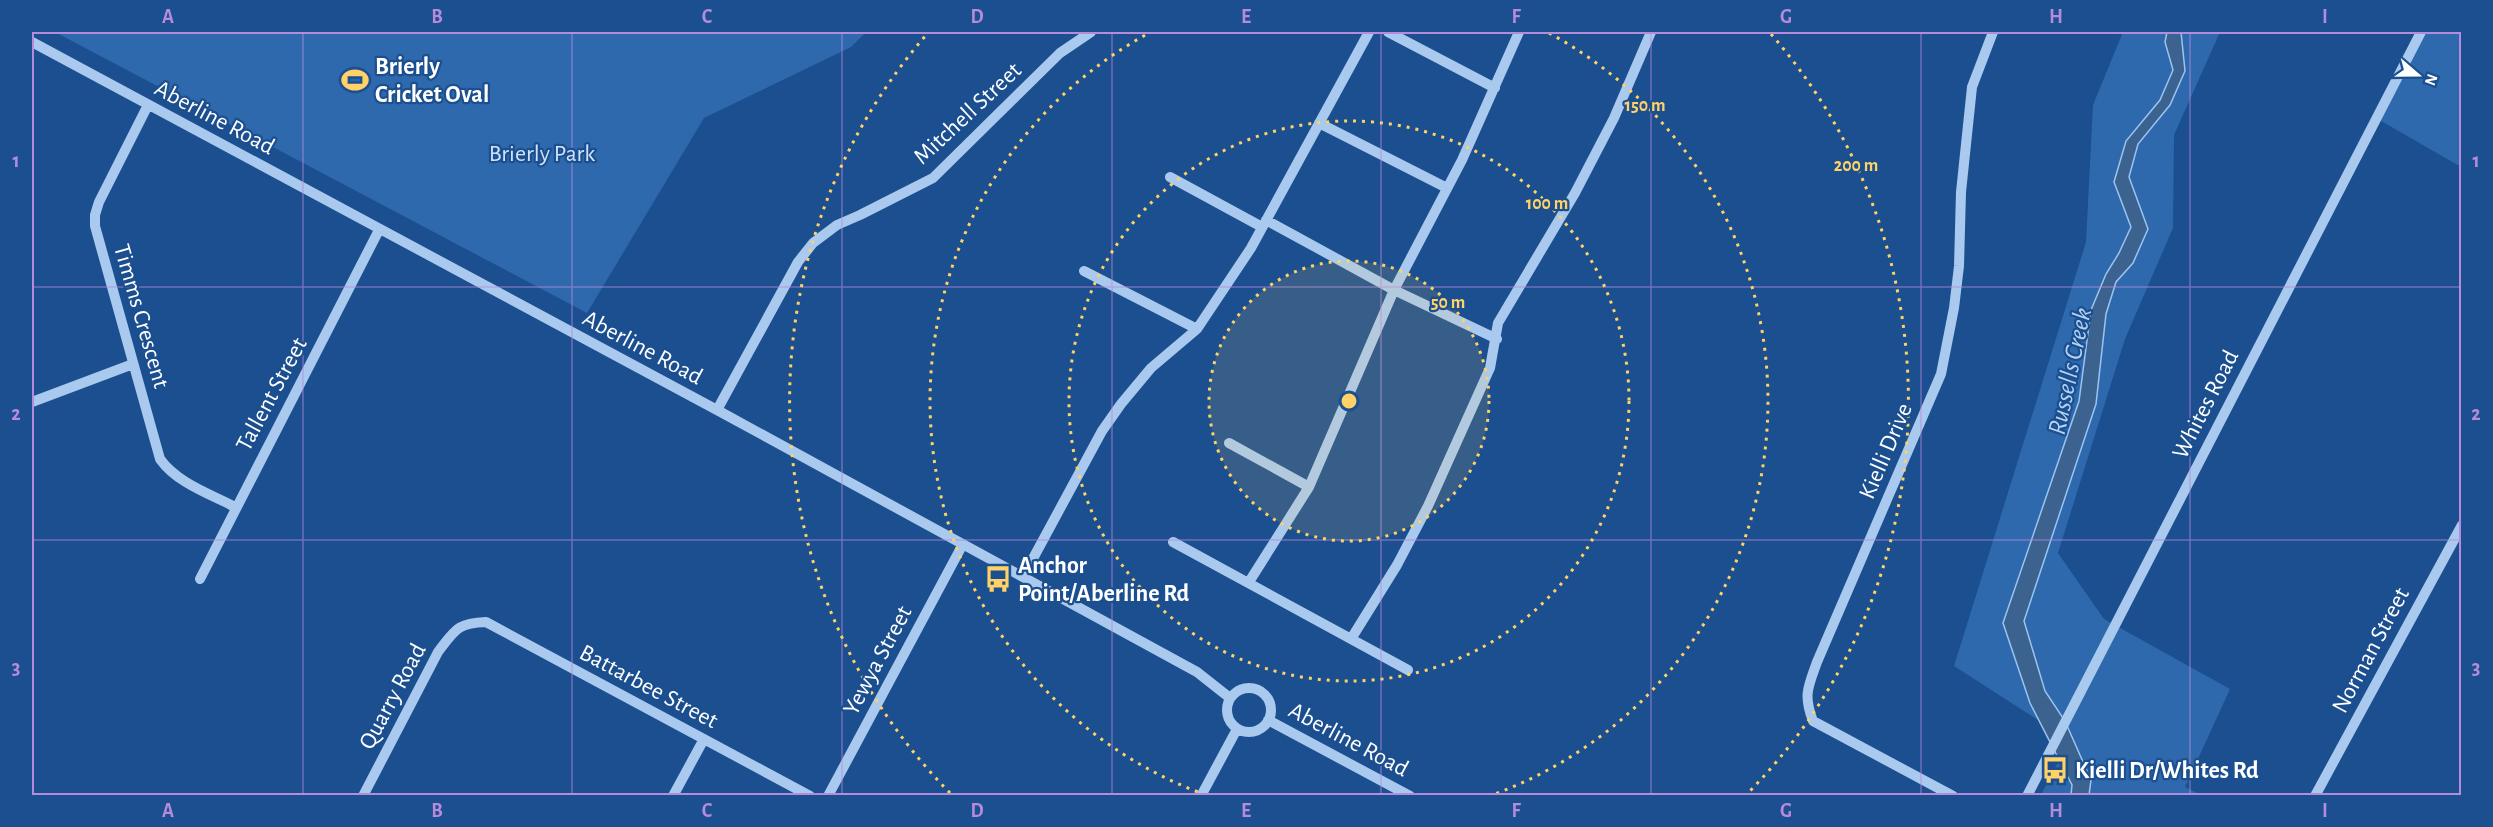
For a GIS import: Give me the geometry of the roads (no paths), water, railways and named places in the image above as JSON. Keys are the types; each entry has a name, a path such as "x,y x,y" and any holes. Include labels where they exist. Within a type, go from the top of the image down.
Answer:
{"street":[{"name":"Mitchell Street","path":"717,410 798,262 813,243 837,225 860,216 933,178 1060,53 1091,32"},
{"path":"1023,577 1102,431 1151,368 1197,329 1264,224 1370,32"},
{"path":"1388,32 1495,88"},
{"path":"1248,582 1309,487 1394,290 1447,188 1519,32"},
{"path":"1351,639 1397,565 1428,506 1490,368 1497,339 1498,323 1575,193 1614,118 1651,32"},
{"name":"Kielli Drive","path":"1953,795 1813,721 1806,703 1808,686 1817,662 1941,374 1954,308 1959,266 1961,192 1972,87 1993,32"},
{"name":"Whites Road","path":"2027,795 2421,32"},
{"name":"Aberline Road","path":"32,42 717,410 1197,672 1230,698"},
{"name":"Timms Crescent","path":"148,105 99,202 95,215 95,226 160,459 168,470 179,478 236,507"},
{"path":"1319,123 1447,188"},
{"path":"1170,177 1394,290 1497,339"},
{"name":"Tallent Street","path":"200,579 379,230"},
{"path":"1084,271 1197,329"},
{"path":"32,402 133,364"},
{"path":"1229,443 1309,487"},
{"name":"Norman Street","path":"2315,795 2462,525"},
{"path":"1173,542 1408,670"},
{"name":"Yewya Street","path":"828,795 963,544"},
{"name":"Battarbee Street","path":"466,623 486,622 810,795"},
{"name":"Quarry Road","path":"363,795 438,652 453,632 466,623"},
{"path":"1242,689 1257,689 1268,699 1270,706 1268,720 1258,730 1251,732 1237,729 1228,718 1226,711 1230,698 1242,689"},
{"name":"Aberline Road","path":"1268,720 1410,795"},
{"path":"1201,795 1237,729"},
{"path":"673,795 704,739"}],"place":[{"name":"Brierly Cricket Oval","path":"355,80"},
{"name":"Anchor Point/Aberline Rd","path":"998,579"},
{"name":"Kielli Dr/Whites Rd","path":"2055,770"}],"park label":[{"name":"Brierly Park","path":"542,153"}],"water label":[{"name":"Russells Creek","path":"2069,371"}]}
